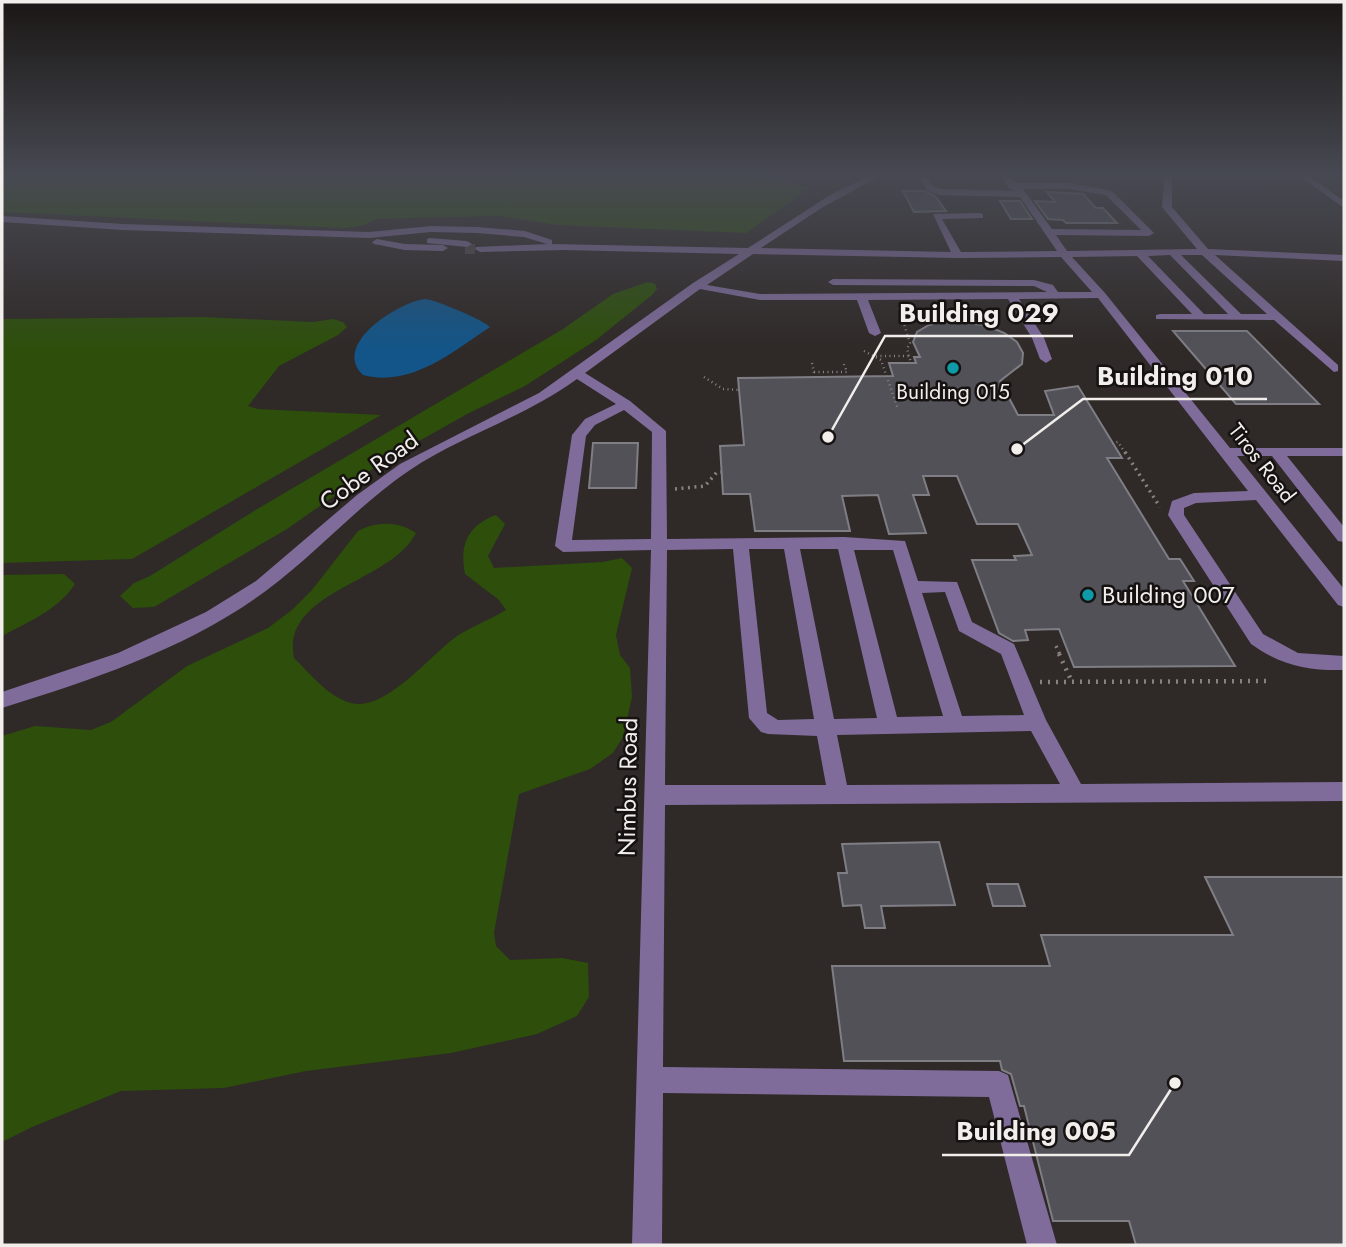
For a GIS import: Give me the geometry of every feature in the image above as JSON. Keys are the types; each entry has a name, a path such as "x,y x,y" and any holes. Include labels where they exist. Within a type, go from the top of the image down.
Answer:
{"street":[{"path":"268,234 292,240 363,240 449,241 467,245 405,247 363,240"},
{"path":"319,234 385,234"},
{"path":"526,234 563,247"},
{"name":"Cobe Road","path":"2,700 99,668 200,624 276,575 369,494 406,467 435,450 518,413 697,285 776,234"},
{"path":"946,234 958,255"},
{"name":"Tiros Road","path":"1053,234 1065,255 1101,295 1344,601"},
{"path":"1189,234 1334,368"},
{"path":"533,246 482,245 958,255 1205,252 1344,258"},
{"path":"1140,253 1201,317"},
{"path":"1173,253 1238,317"},
{"path":"833,282 1034,283 1049,287 1055,295"},
{"path":"906,282 912,295"},
{"path":"697,285 718,291 760,296 1101,295"},
{"path":"861,295 875,333"},
{"path":"1011,295 1038,338 1046,359"},
{"path":"1160,317 1277,317"},
{"name":"Nimbus Road","path":"576,373 600,386 652,424 659,431 662,441 647,1245"},
{"path":"625,404 590,422 579,435 563,546 740,543 900,545 955,724"},
{"path":"1226,452 1344,452"},
{"path":"1276,452 1344,537"},
{"path":"1259,495 1194,498 1177,505 1176,515 1257,639 1275,653 1298,661 1317,664 1344,663"},
{"path":"740,543 756,708 759,718 768,726 826,728 1037,723"},
{"path":"791,543 838,794"},
{"path":"844,543 889,725"},
{"path":"912,587 951,586 965,626 1008,649 1037,723 1074,792"},
{"path":"654,795 1344,792"},
{"path":"650,1080 999,1084 1042,1245"}],"path":[{"path":"895,295 910,344 907,349 911,363"},
{"path":"864,351 881,360 898,409"},
{"path":"874,356 909,356"},
{"path":"814,372 846,372 843,362"},
{"path":"812,363 815,377"},
{"path":"704,377 723,389 739,390"},
{"path":"1112,443 1118,442 1163,512"},
{"path":"670,488 698,489 707,486 718,472 721,472"},
{"path":"1056,646 1072,682"},
{"path":"1021,682 1272,681"}],"green space":[{"path":"648,282 655,284 657,289 652,295 596,340 525,386 469,413 387,459 287,529 154,607 133,608 120,596 134,583 150,576 259,508 563,329 613,294"},
{"path":"204,317 313,322 333,319 343,322 347,327 338,335 279,366 248,406 258,409 381,415 132,559 2,563 2,319"},
{"path":"496,515 505,524 488,556 494,568 603,562 622,558 632,568 616,635 620,655 630,668 632,697 623,737 613,753 590,769 519,794 494,933 496,946 510,960 562,958 588,963 589,997 577,1016 537,1034 451,1053 306,1071 224,1088 121,1091 2,1142 2,736 35,726 91,730 111,722 187,666 268,628 292,610 312,590 358,531 373,525 395,524 416,533 405,548 389,561 316,606 302,619 293,641 294,658 332,694 350,703 372,702 410,678 459,635 506,610 499,600 465,574 463,564 465,545 472,530"},
{"path":"64,574 75,584 60,601 2,636 2,575"}],"water":[{"path":"425,299 459,311 490,327 447,356 415,372 381,378 363,375 355,363 356,350 362,338 386,316"}],"building":[{"path":"944,321 985,325 1017,342 1023,353 1022,364 1000,381 1018,415 1054,415 1045,391 1078,386 1122,458 1107,458 1169,559 1180,559 1194,581 1183,581 1235,666 1074,667 1059,629 1025,630 1028,640 1013,641 999,633 972,560 1016,560 1014,556 1032,555 1018,524 977,524 957,476 923,476 929,495 913,495 926,533 889,534 878,495 842,496 850,531 755,531 750,494 723,494 720,446 744,445 738,378 893,376 889,363 916,363 914,357 920,357 913,342 917,332"},
{"path":"1173,331 1247,331 1319,404 1236,404"},
{"path":"593,443 638,443 636,488 589,488"},
{"path":"939,842 955,905 881,906 885,928 865,928 861,905 843,906 838,873 847,873 842,844"},
{"path":"1205,877 1344,877 1344,1245 1136,1245 1129,1221 1053,1221 1024,1106 1020,1106 1011,1074 1002,1070 1000,1061 844,1061 832,966 1050,966 1041,935 1233,935"},
{"path":"987,884 1018,884 1025,906 993,906"}],"tunnel":[{"path":"465,249 480,249"}],"place":[{"name":"Building 015","path":"953,368"},
{"name":"Building 029","path":"828,437"},
{"name":"Building 010","path":"1017,449"},
{"name":"Building 007","path":"1088,595"},
{"name":"Building 005","path":"1175,1083"}]}
